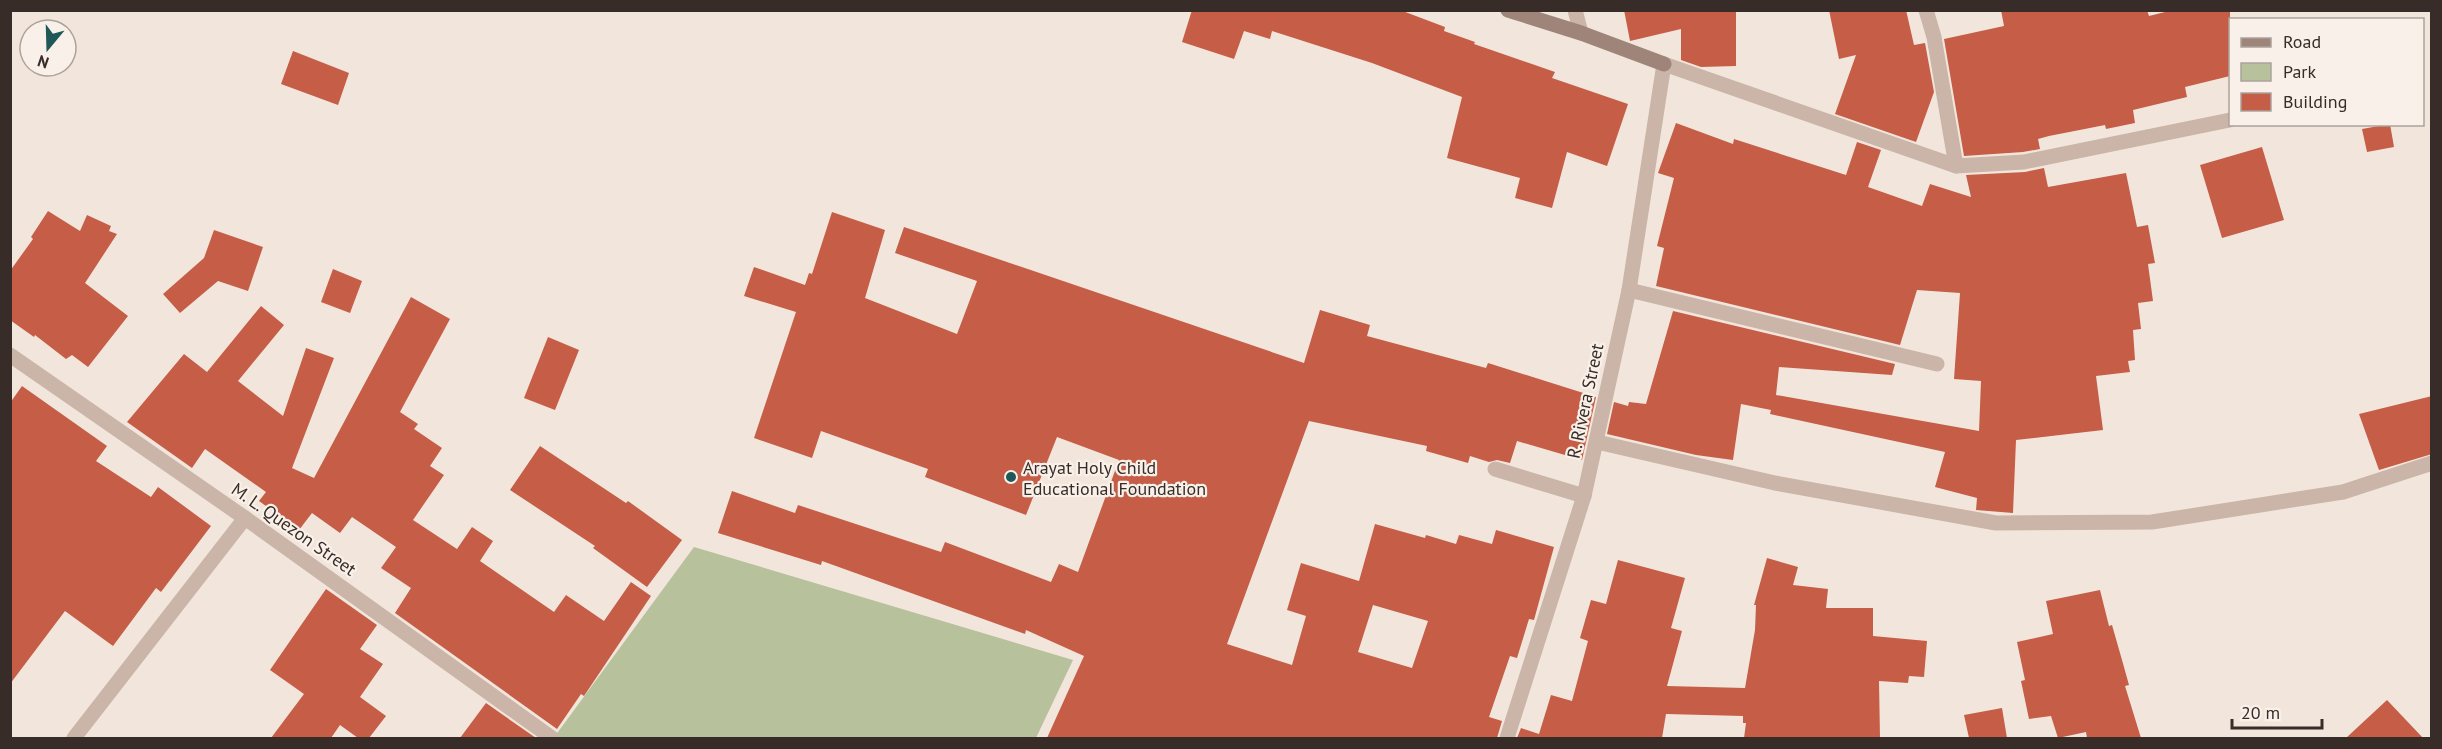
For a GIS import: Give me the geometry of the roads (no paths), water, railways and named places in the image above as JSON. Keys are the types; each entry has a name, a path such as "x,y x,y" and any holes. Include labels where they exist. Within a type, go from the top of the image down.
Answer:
{"street":[{"path":"1508,10 1581,33 1956,166 2024,162 2229,120"},
{"path":"1575,10 1581,33"},
{"path":"1926,10 1934,37 1956,166"},
{"name":"R. Rivera Street","path":"1507,738 1584,496 1597,442 1629,290 1664,64"},
{"path":"1629,290 1936,364"},
{"name":"M. L. Quezon Street","path":"10,355 245,518 552,738"},
{"path":"1597,442 1775,483 1996,523 2152,522 2343,492 2432,463"},
{"path":"1495,469 1584,496"},
{"path":"74,738 245,518"}],"place":[{"name":"Arayat Holy Child Educational Foundation","path":"1011,477"}]}
